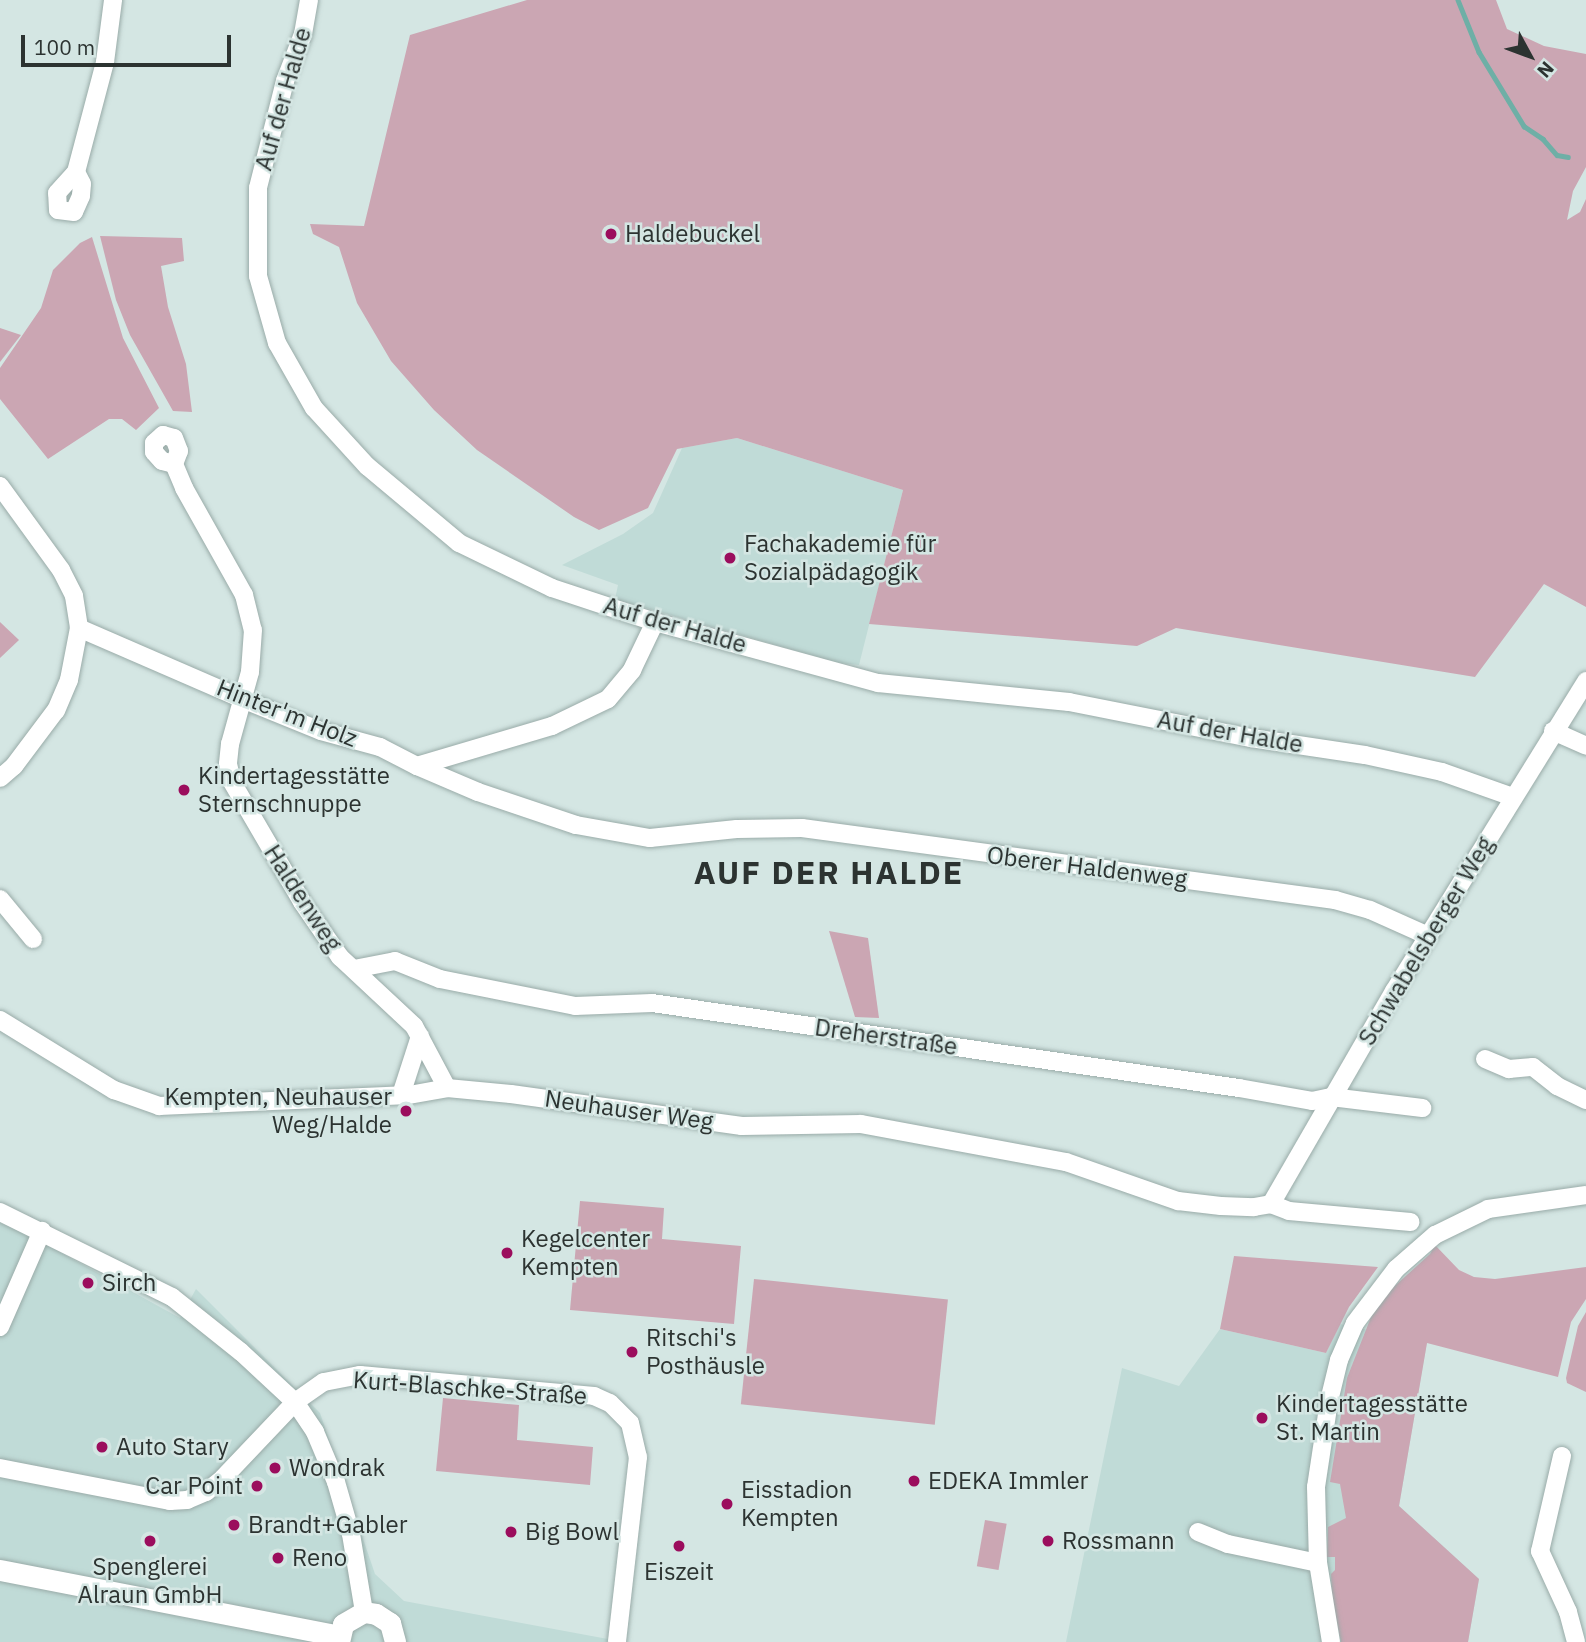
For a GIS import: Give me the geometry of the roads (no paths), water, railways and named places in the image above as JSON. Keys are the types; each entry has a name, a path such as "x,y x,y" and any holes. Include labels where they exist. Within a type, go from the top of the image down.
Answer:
{"main road":[{"path":"0,1570 339,1639 348,1620 364,1612 376,1614 390,1623 395,1642"}],"street":[{"path":"76,172 105,62 113,0"},
{"name":"Auf der Halde","path":"309,0 303,34 285,82 258,188 258,276 276,343 314,408 367,466 459,543 552,588 654,622 878,683 1069,702 1251,738 1365,755 1442,772 1513,797"},
{"name":"Haldenweg","path":"174,464 184,488 244,595 253,630 250,672 230,744 228,764 232,782 302,902 340,957 414,1026 447,1088"},
{"path":"0,486 61,569 74,596 79,628 69,680 56,710 14,766 0,778"},
{"path":"417,766 552,726 608,699 632,670 654,622"},
{"name":"Hinter'm Holz","path":"79,628 242,699 321,731 380,747 417,766"},
{"name":"Schwabelsberger Weg","path":"1271,1204 1331,1097 1586,681"},
{"path":"1553,732 1586,746"},
{"name":"Oberer Haldenweg","path":"417,766 478,792 576,825 650,838 737,829 802,828 1077,867 1114,869 1326,898 1370,910 1428,936"},
{"path":"0,899 33,939"},
{"name":"Dreherstraße","path":"354,969 395,961 440,979 575,1006 652,1003 1239,1087 1312,1101 1331,1097 1422,1108"},
{"name":"Neuhauser Weg","path":"0,1020 114,1090 159,1105 401,1095 447,1088 511,1094 742,1126 839,1123 897,1128 1066,1162 1178,1201 1254,1208 1271,1204 1289,1210 1411,1222"},
{"path":"401,1095 420,1036"},
{"path":"1485,1059 1509,1069 1533,1067 1557,1086 1586,1100"},
{"path":"1331,1642 1318,1563 1316,1487 1329,1402 1339,1360 1355,1322 1396,1269 1435,1235 1488,1209 1586,1195"},
{"path":"0,1212 172,1297 241,1352 295,1402 315,1432 336,1482 351,1534 364,1612"},
{"path":"0,1327 42,1231"},
{"name":"Kurt-Blaschke-Straße","path":"0,1468 170,1502 187,1500 206,1492 223,1478 295,1402 324,1382 359,1375 594,1396 610,1403 630,1423 638,1457 617,1642"},
{"path":"1562,1456 1540,1552 1568,1612 1576,1642"},
{"path":"1198,1532 1228,1544 1318,1563"}],"waterway":[{"path":"1458,0 1479,52 1524,126 1543,139 1557,155 1568,157"}],"place":[{"name":"Haldebuckel","path":"611,234"},
{"name":"Fachakademie für Sozialpädagogik","path":"730,558"},
{"name":"Kindertagesstätte Sternschnuppe","path":"184,790"},
{"name":"Kempten, Neuhauser Weg/Halde","path":"406,1111"},
{"name":"Kegelcenter Kempten","path":"507,1253"},
{"name":"Sirch","path":"88,1283"},
{"name":"Ritschi's Posthäusle","path":"632,1352"},
{"name":"Kindertagesstätte St. Martin","path":"1262,1418"},
{"name":"Auto Stary","path":"102,1447"},
{"name":"Wondrak","path":"275,1468"},
{"name":"EDEKA Immler","path":"914,1481"},
{"name":"Car Point","path":"257,1486"},
{"name":"Eisstadion Kempten","path":"727,1504"},
{"name":"Brandt+Gabler","path":"234,1525"},
{"name":"Big Bowl","path":"511,1532"},
{"name":"Spenglerei Alraun GmbH","path":"150,1541"},
{"name":"Rossmann","path":"1048,1541"},
{"name":"Eiszeit","path":"679,1546"},
{"name":"Reno","path":"278,1558"}],"district":[{"name":"AUF DER HALDE","path":"829,872"}]}
